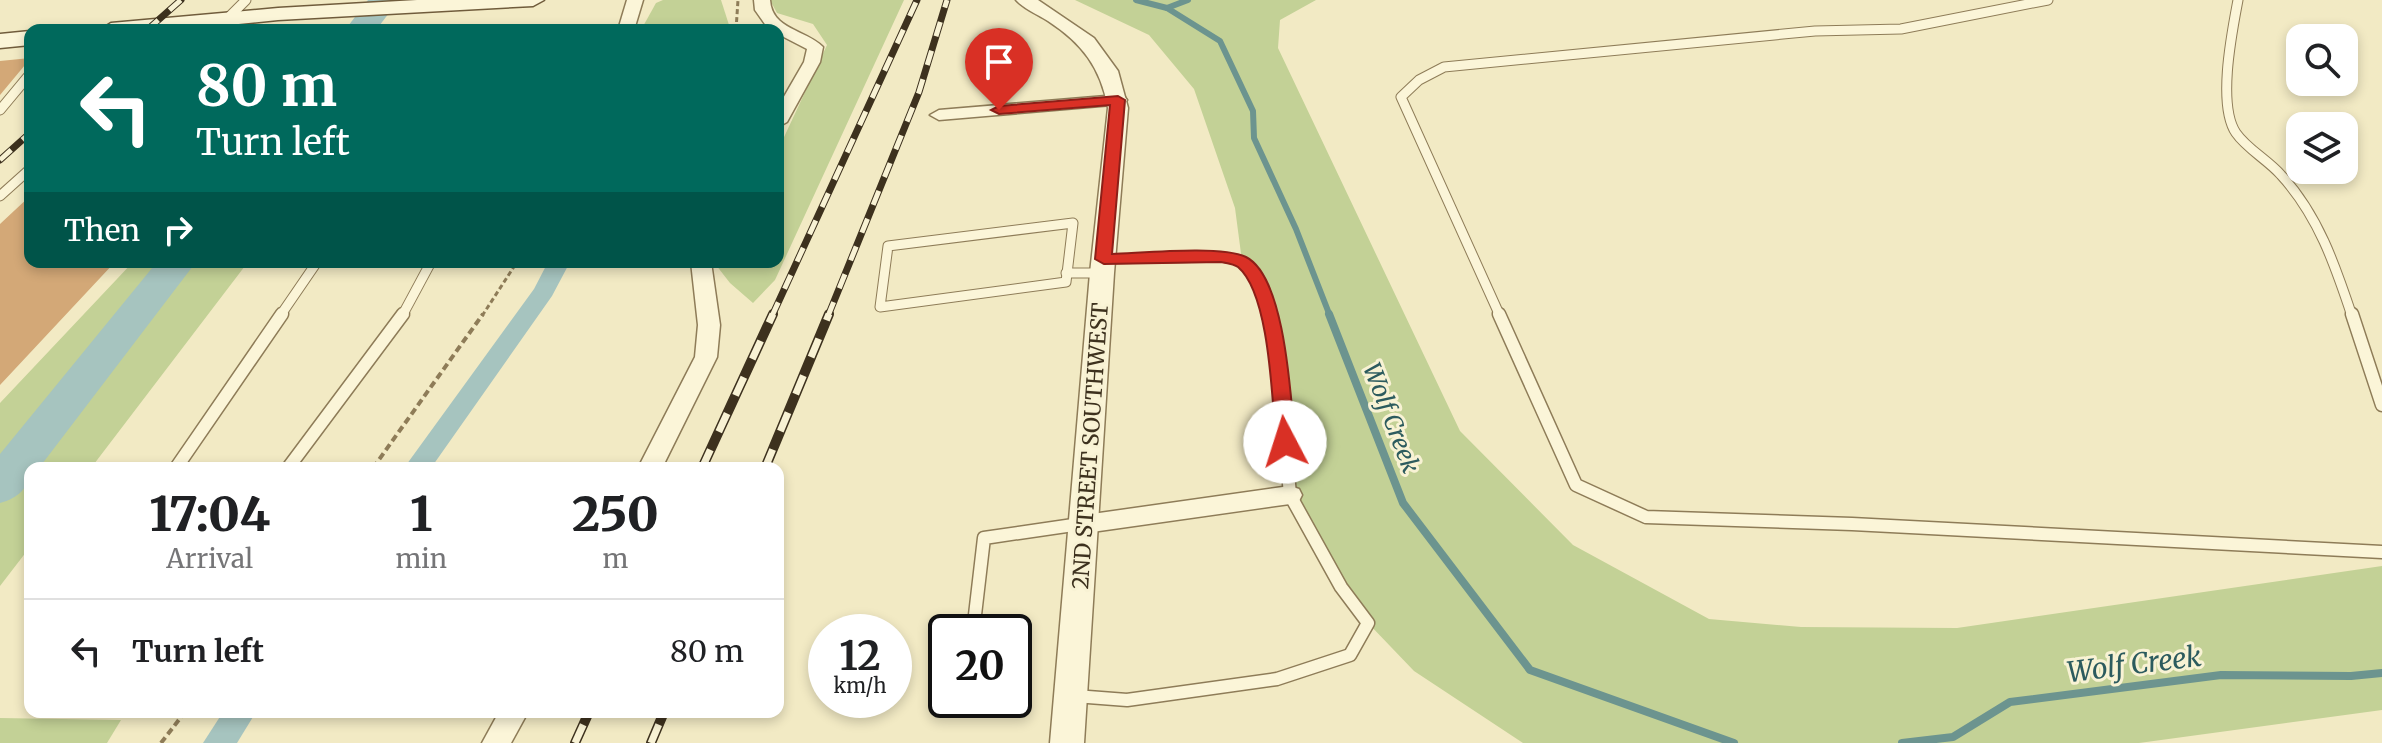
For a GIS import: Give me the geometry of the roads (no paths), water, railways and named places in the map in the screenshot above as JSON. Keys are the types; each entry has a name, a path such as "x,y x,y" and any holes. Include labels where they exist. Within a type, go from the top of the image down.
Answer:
{"main road":[{"path":"206,24 227,19 332,11 529,0"},
{"path":"0,41 24,39"}],"street":[{"path":"628,24 635,0"},
{"path":"762,0 761,12 768,24"},
{"name":"2ND STREET SOUTHWEST","path":"1025,0 1078,32 1099,52 1117,88 1118,100 1067,743"},
{"path":"784,33 803,38 815,47 812,62 784,110"},
{"path":"939,115 1118,100"},
{"path":"653,462 706,357 709,325 702,268"},
{"path":"1085,524 1290,495"},
{"path":"496,743 511,718"}],"lane":[{"path":"227,19 246,0"},
{"path":"2048,0 1901,29 1815,31 1444,67 1419,80 1401,97 1576,485 1646,517 1852,524 2382,552"},
{"path":"2238,0 2228,54 2228,101 2235,132 2281,175 2308,210 2333,258 2382,405"},
{"path":"0,110 24,81"},
{"path":"0,196 24,174"},
{"path":"1073,223 1066,273 1066,282 880,307 888,246 1073,223"},
{"path":"1066,273 1103,266 1221,257 1242,261 1261,285 1277,347 1290,495 1341,587 1368,623 1350,655 1277,679 1127,700 1070,695"},
{"path":"180,462 313,268"},
{"path":"293,462 399,321 428,268"},
{"path":"975,614 984,538 1085,524"}],"waterway":[{"path":"365,24 384,0"},
{"name":"Wolf Creek","path":"1136,0 1167,8"},
{"path":"1167,8 1188,0"},
{"name":"Wolf Creek","path":"1167,8 1220,41 1253,111 1254,138 1296,229 1330,316"},
{"path":"0,486 172,268"},
{"path":"421,462 544,291 556,268"},
{"name":"Wolf Creek","path":"1329,314 1403,503 1530,670 1734,743"},
{"name":"Wolf Creek","path":"1902,743 1953,737 2010,702 2221,675 2351,676 2382,673"},
{"path":"219,743 237,718"}],"railway":[{"path":"154,24 181,0"},
{"path":"772,316 917,0"},
{"path":"828,316 919,92 947,0"},
{"path":"0,160 24,138"},
{"path":"705,462 773,314"},
{"path":"767,462 829,314"},
{"path":"575,743 586,718"},
{"path":"651,743 661,718"}]}
